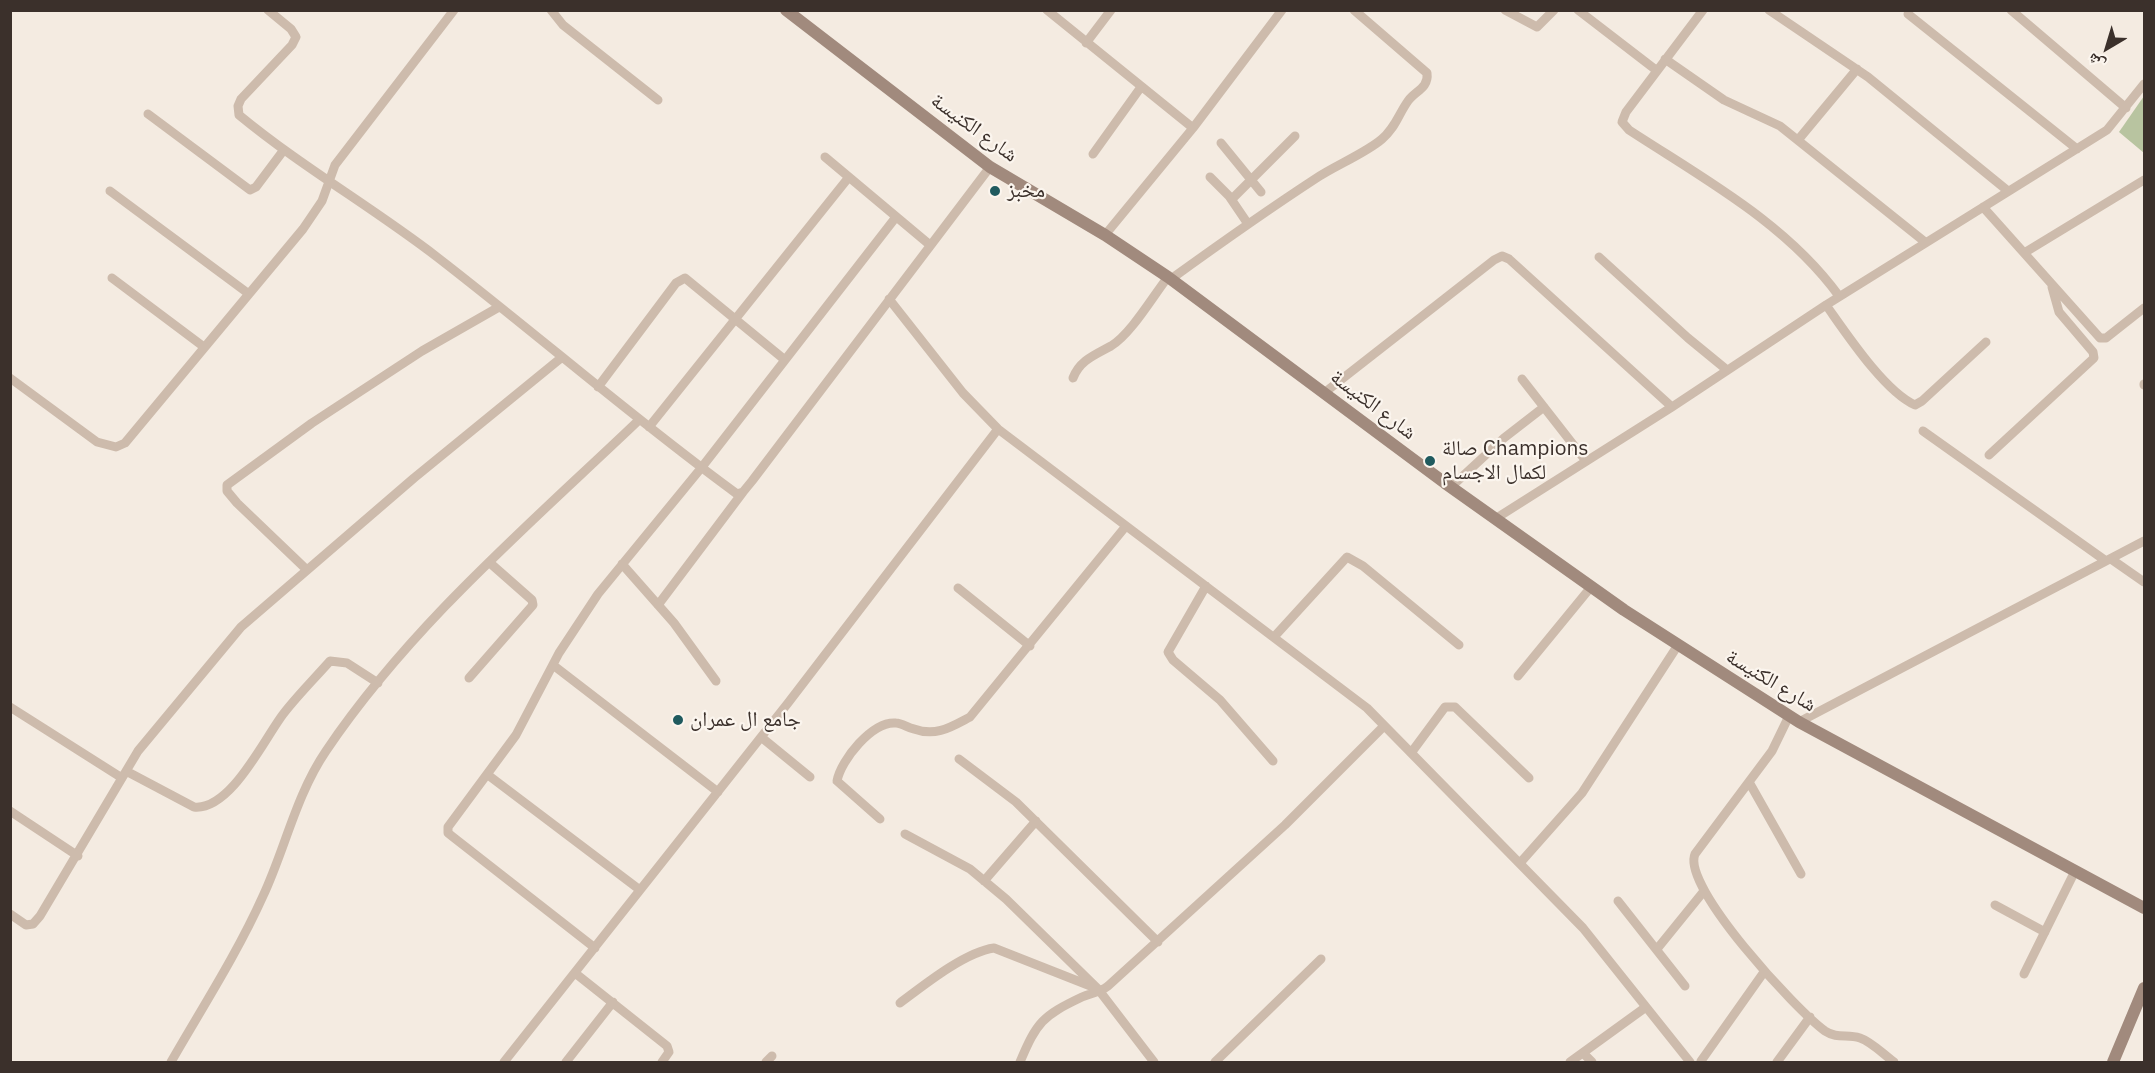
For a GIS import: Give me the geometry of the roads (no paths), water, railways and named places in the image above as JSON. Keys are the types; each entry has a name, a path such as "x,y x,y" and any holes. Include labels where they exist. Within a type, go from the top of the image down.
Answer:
{"main road":[{"name":"شارع الكنيسة","path":"786,10 990,167 1105,236 1169,278 1495,519 1678,645 1794,719 2145,908"},
{"path":"2113,1062 2145,988"}],"street":[{"path":"268,10 291,29 296,37 292,45 238,106 239,114 283,151 327,182 364,202 736,494 743,492"},
{"path":"10,378 97,442 116,447 125,443 303,229 322,201 335,165 454,10"},
{"path":"551,10 563,25 658,100"},
{"path":"1047,10 1193,128"},
{"path":"1086,43 1111,10"},
{"path":"1105,236 1193,128 1282,10"},
{"path":"1073,378 1090,356 1112,345 1123,335 1169,278 1342,161 1380,141 1400,118 1408,101 1428,79 1427,73 1354,10"},
{"path":"1505,10 1537,27 1554,10"},
{"path":"1578,10 1656,70"},
{"path":"1703,10 1656,70 1626,112 1622,122 1629,130 1780,231 1818,267 1839,296"},
{"path":"1768,10 1857,69 2008,191"},
{"path":"2011,10 2126,108"},
{"path":"1908,14 2077,149"},
{"path":"1665,59 1724,100 1760,115 1798,140 1925,242"},
{"path":"1798,140 1857,69"},
{"path":"1495,519 1672,407 1839,296 2107,130 2145,84"},
{"path":"1093,154 1141,87"},
{"path":"148,114 250,190 256,187 283,151"},
{"path":"1232,200 1295,136"},
{"path":"1221,143 1261,192"},
{"path":"825,157 930,245"},
{"path":"658,605 990,167"},
{"path":"649,427 849,177"},
{"path":"1210,177 1232,200 1248,224"},
{"path":"2024,253 2145,180"},
{"path":"110,191 249,294"},
{"path":"1983,207 2102,339 2145,309"},
{"path":"595,948 448,833 448,828 516,735 554,665 598,594 702,467 896,217"},
{"path":"1324,393 1502,256 1509,259 1672,407"},
{"path":"1599,256 1688,338 1727,370"},
{"path":"112,278 204,347"},
{"path":"598,387 680,279 689,280 785,360"},
{"path":"1989,455 2094,358 2093,352 2059,312 2052,284"},
{"path":"889,299 963,393 998,429 1367,708 1521,862 1583,928 1690,1062"},
{"path":"1826,305 1871,365 1898,394 1915,405 1986,342"},
{"path":"307,570 237,503 227,491 226,485 312,423 422,351 499,307"},
{"path":"10,914 26,925 33,924 78,855 124,775 161,720 241,627 561,358"},
{"path":"1522,378 1586,461"},
{"path":"1451,487 1504,438 1545,407"},
{"path":"171,1062 262,900 316,769 378,683 444,608 639,420"},
{"path":"508,1061 998,429"},
{"path":"1923,431 2108,560 2145,582"},
{"path":"880,819 837,782 842,765 863,739 884,725 897,723 927,733 939,732 970,717 1126,526"},
{"path":"1894,1062 1863,1039 1838,1038 1810,1017 1764,972 1704,891 1695,873 1693,857 1794,719 2145,541"},
{"path":"1274,637 1347,557 1363,566 1459,645"},
{"path":"469,678 533,605 532,600 490,563"},
{"path":"622,564 658,605 716,681"},
{"path":"1206,586 1168,652 1173,660 1220,700 1273,760"},
{"path":"1518,676 1591,587"},
{"path":"958,588 1030,646"},
{"path":"1521,862 1582,793 1678,645"},
{"path":"10,707 124,775 194,807 201,807 221,796 240,778 283,713 330,661 347,663 378,683"},
{"path":"554,665 718,792"},
{"path":"1411,753 1441,711 1449,705 1455,707 1529,778"},
{"path":"1020,1062 1042,1019 1085,996 1100,991 1158,942 1285,825 1384,726"},
{"path":"761,737 810,777"},
{"path":"959,759 1016,802 1158,942"},
{"path":"488,775 640,890"},
{"path":"1749,782 1801,874"},
{"path":"10,811 78,855"},
{"path":"984,881 1036,821"},
{"path":"905,834 948,856 984,881 1100,991 1154,1062"},
{"path":"2024,974 2075,871"},
{"path":"1657,950 1704,891"},
{"path":"1618,901 1684,987"},
{"path":"1995,905 2044,932"},
{"path":"900,1003 961,962 983,949 993,948 1100,991"},
{"path":"1215,1062 1321,959"},
{"path":"1701,1061 1764,972"},
{"path":"575,973 667,1046 669,1052 663,1062"},
{"path":"566,1062 613,1002"},
{"path":"1570,1062 1646,1007"},
{"path":"1777,1062 1810,1017"},
{"path":"1583,1053 1592,1062"}],"place":[{"name":"مخبز","path":"995,191"},
{"name":"صالة Champions لكمال الاجسام","path":"1430,461"},
{"name":"جامع ال عمران","path":"678,720"}]}
